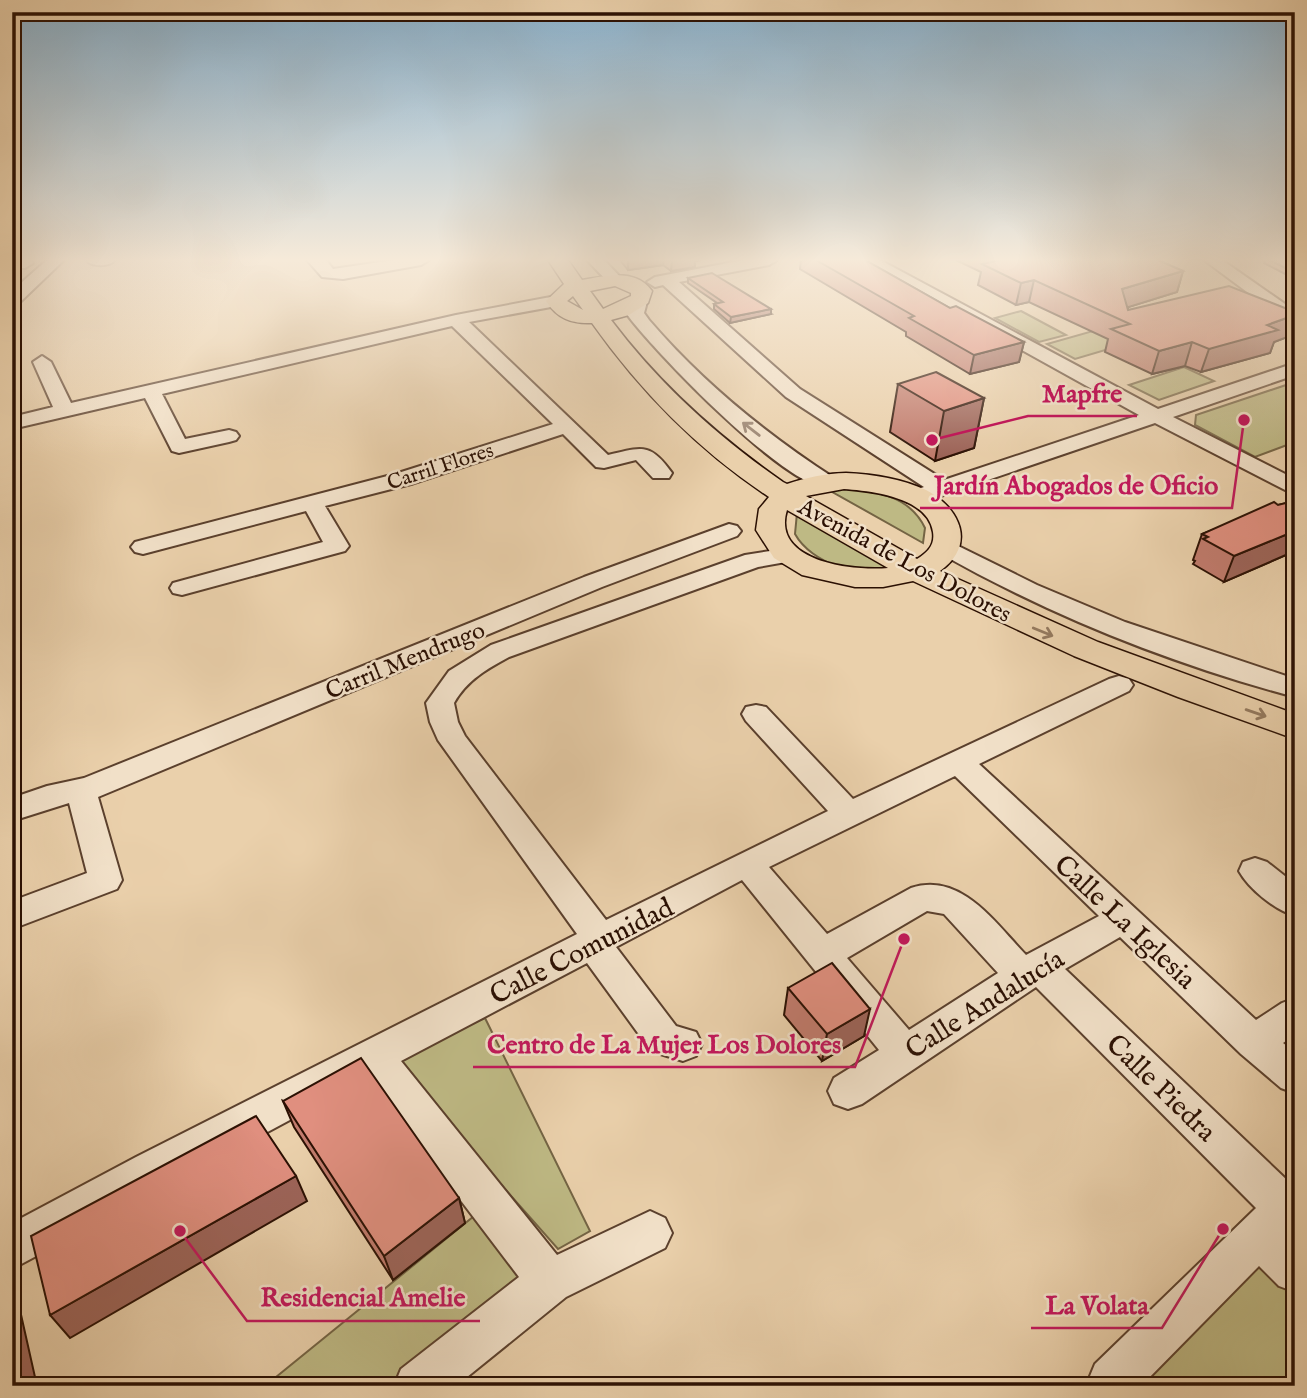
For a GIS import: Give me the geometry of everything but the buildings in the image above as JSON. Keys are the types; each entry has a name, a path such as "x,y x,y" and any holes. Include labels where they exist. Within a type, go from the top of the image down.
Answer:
{"main road":[{"name":"Avenida de Los Dolores","path":"613,325 637,369 672,407 745,469 807,488 933,559 1032,628 1199,694 1295,727"},
{"path":"863,482 928,492 932,508 943,520 948,534 933,559 884,578 858,578 820,570 773,552 769,526 771,512 807,488 863,482"},
{"name":"Avenida de Los Dolores","path":"933,559 1133,645 1295,702"}],"street":[{"path":"12,422 433,325"},
{"path":"461,325 604,462 641,453 660,473"},
{"path":"644,325 714,400 783,455 807,488"},
{"path":"717,325 793,393 928,492 1295,369"},
{"path":"989,325 1295,488"},
{"path":"42,362 65,411"},
{"path":"151,391 179,447 229,436"},
{"name":"Carril Flores","path":"143,547 403,479 567,426"},
{"path":"182,588 337,546 313,504"},
{"name":"Carril Mendrugo","path":"12,810 47,797 81,790 729,531"},
{"path":"683,1044 664,1040 453,740 444,722 440,703 451,682 469,667 500,651 773,552"},
{"path":"933,559 988,572 1173,649 1295,688"},
{"path":"519,613 541,636"},
{"name":"Calle Comunidad","path":"12,1247 151,1171 747,863 1119,685"},
{"path":"756,714 848,813"},
{"name":"Calle La Iglesia","path":"959,763 1254,1042 1295,1076"},
{"path":"12,915 105,880 81,790"},
{"path":"747,863 904,1052"},
{"path":"1255,871 1295,903"},
{"name":"Calle Piedra","path":"823,954 923,897 933,897 957,905 1031,971 1280,1214 1295,1270"},
{"name":"Calle Andalucía","path":"848,1091 1031,971 1124,918"},
{"path":"1254,1042 1295,1014"},
{"path":"374,1056 550,1282"},
{"path":"1113,1386 1112,1381 1280,1214"},
{"path":"418,1386 550,1282 650,1233"}],"shaded area":[{"path":"1008,325 1048,325 1066,335 1039,342"},
{"path":"1100,329 1129,343 1075,359 1047,344"},
{"path":"1184,367 1214,381 1159,400 1129,385"},
{"path":"1295,382 1295,442 1255,457 1195,425 1196,415"},
{"path":"834,487 874,492 898,500 918,516 925,528 923,543 827,489"},
{"path":"797,513 891,568 866,572 824,561 802,544 795,534"},
{"path":"485,1018 590,1231 558,1249 391,1060"},
{"path":"479,1212 524,1280 399,1386 265,1386"},
{"path":"1264,1256 1295,1287 1295,1386 1126,1386"}],"place":[{"name":"Jardín Abogados de Oficio","path":"1244,420"},
{"name":"Mapfre","path":"932,440"},
{"name":"Centro de La Mujer Los Dolores","path":"904,939"},
{"name":"La Volata","path":"1223,1229"},
{"name":"Residencial Amelie","path":"180,1231"}]}
